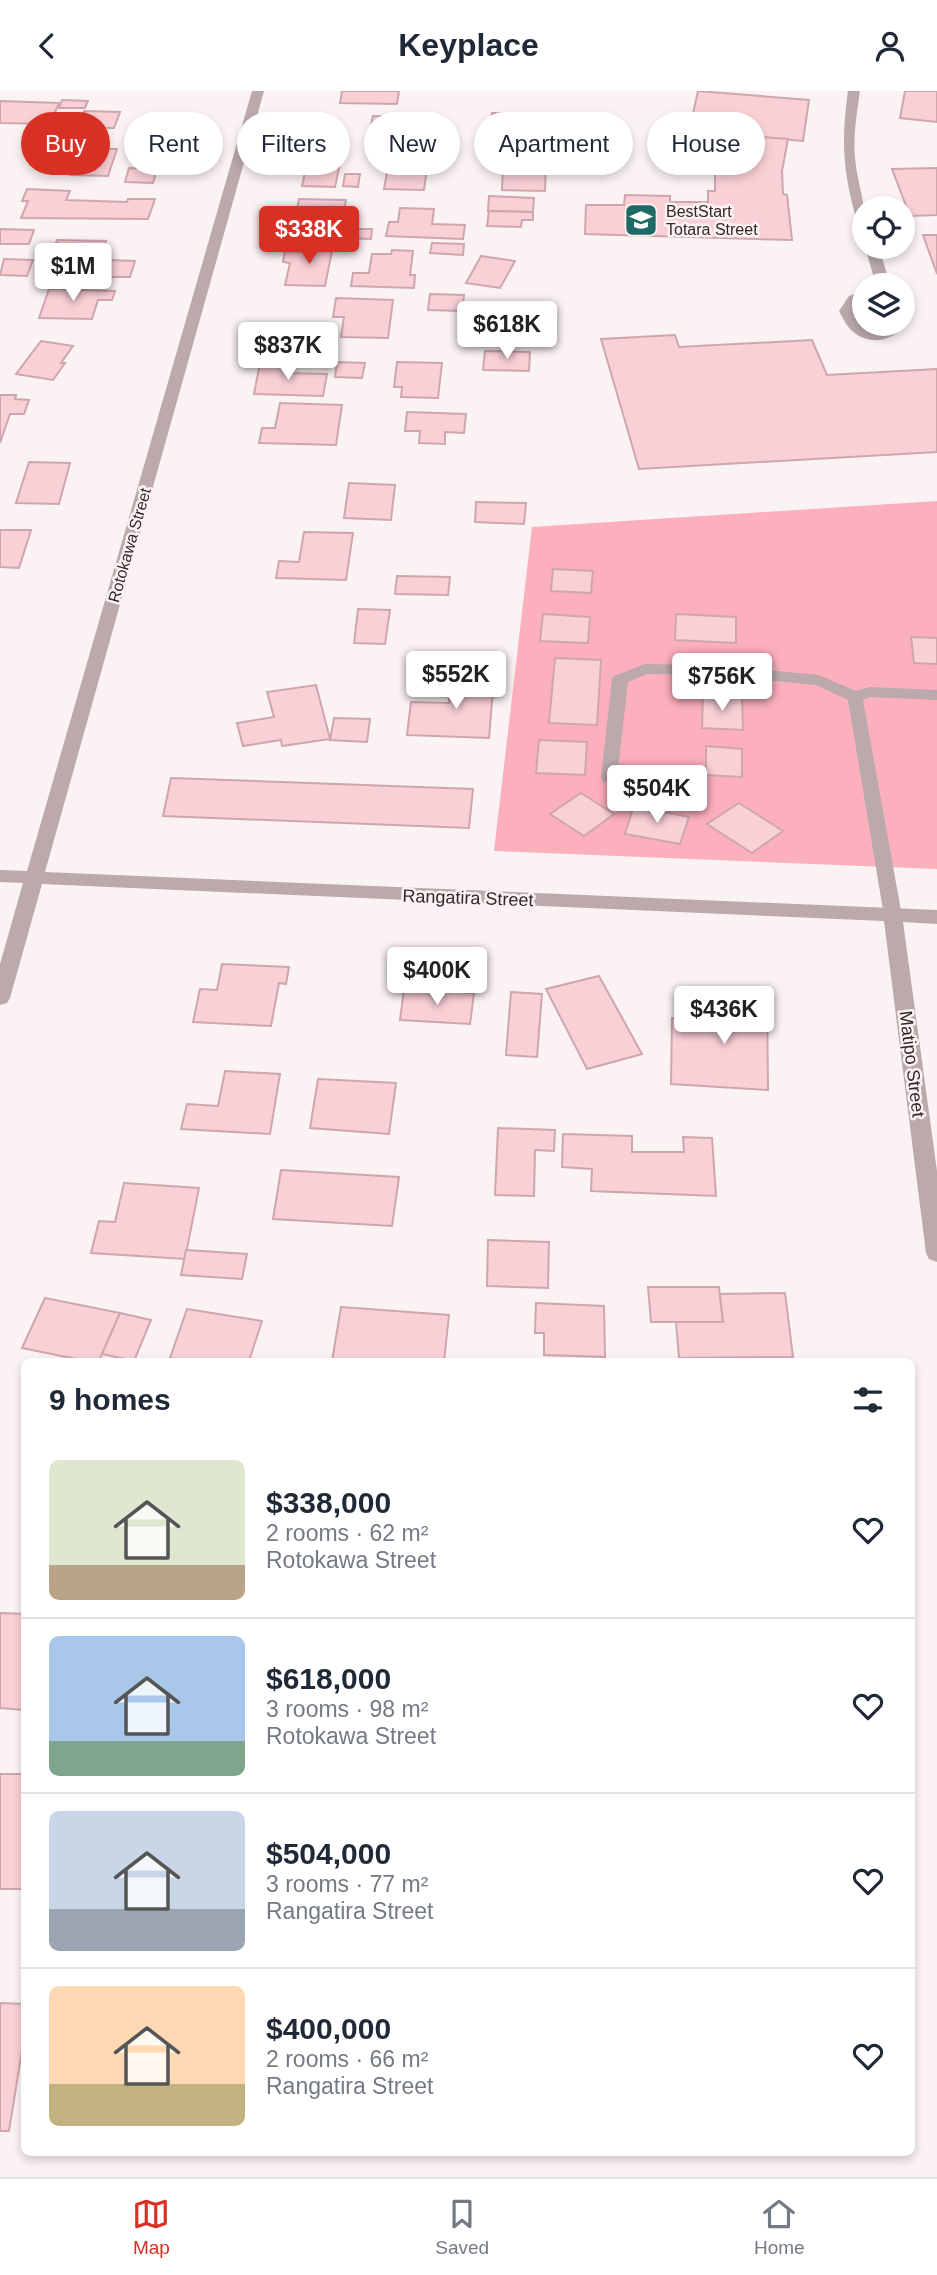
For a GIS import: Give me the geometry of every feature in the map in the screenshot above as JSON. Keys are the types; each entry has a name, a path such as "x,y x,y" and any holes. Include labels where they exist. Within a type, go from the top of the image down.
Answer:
{"street":[{"name":"Rotokawa Street","path":"0,998 258,91"},
{"path":"854,91 846,154 856,196"},
{"path":"915,298 927,304"},
{"path":"852,302 848,305 849,319 852,322"},
{"path":"915,332 922,331"},
{"name":"Rangatira Street","path":"0,876 937,917"},
{"name":"Matipo Street","path":"893,916 937,1253"}],"lane":[{"path":"610,778 620,679 645,669 715,670 819,680 855,697 869,692 937,695"},
{"path":"855,697 893,916"}],"shaded area":[{"path":"937,501 937,869 494,851 532,527"}],"building":[{"path":"342,91 399,91 397,104 340,103"},
{"path":"698,91 809,100 803,141 765,138 765,112 693,112"},
{"path":"905,91 937,91 937,122 900,118"},
{"path":"62,100 88,101 85,108 59,108"},
{"path":"0,101 59,103 55,112 21,112 21,123 0,123"},
{"path":"84,111 120,112 114,128 110,128 110,112"},
{"path":"765,137 788,139 782,171 783,194 787,195 792,240 585,234 586,205 624,205 625,195 670,196 670,202 708,202 708,191 715,191 715,175 765,175"},
{"path":"110,149 117,149 110,170"},
{"path":"937,168 937,215 915,216 915,196 902,196 892,169"},
{"path":"360,174 358,187 343,186 345,175"},
{"path":"127,175 155,175 153,183 125,182"},
{"path":"304,175 338,175 335,187 302,186"},
{"path":"386,175 426,175 424,190 384,189"},
{"path":"503,175 546,175 545,191 502,190"},
{"path":"27,189 70,191 66,200 127,202 128,199 155,199 148,219 21,218 28,201 22,201"},
{"path":"489,196 534,198 533,212 488,211"},
{"path":"299,199 346,200 340,232 300,231 305,209 297,209"},
{"path":"400,208 434,209 432,224 465,225 463,239 386,236 389,222 398,222"},
{"path":"489,211 533,212 533,220 522,220 521,227 487,226"},
{"path":"0,229 34,230 29,244 0,244"},
{"path":"347,229 372,229 371,239 345,238"},
{"path":"923,235 937,235 937,274"},
{"path":"57,240 106,241 101,257 92,256 85,276 44,275"},
{"path":"432,243 464,244 463,255 430,253"},
{"path":"311,246 333,246 325,286 285,285 290,263 283,262 285,251 310,252"},
{"path":"392,250 413,251 410,275 415,275 414,288 351,286 353,273 369,273 372,254 391,254"},
{"path":"481,256 515,261 500,288 466,283"},
{"path":"4,259 33,260 27,276 0,275"},
{"path":"110,260 135,261 130,277 105,277"},
{"path":"49,289 115,291 112,300 98,300 92,319 39,318"},
{"path":"430,294 464,295 462,311 428,310"},
{"path":"336,298 393,300 388,338 341,337 344,317 333,317"},
{"path":"494,317 526,318 525,337 460,332 461,319 493,323"},
{"path":"675,335 679,347 812,340 827,375 937,369 937,452 639,469 601,339"},
{"path":"41,341 73,346 53,380 16,374"},
{"path":"485,351 530,352 529,371 483,370"},
{"path":"337,362 365,363 362,378 335,377"},
{"path":"397,362 442,363 438,398 401,397 402,387 394,387"},
{"path":"260,363 289,364 287,373 327,374 323,396 254,394"},
{"path":"0,395 16,395 15,399 29,400 24,414 10,414 0,443"},
{"path":"280,403 342,405 336,445 259,443 262,428 275,428"},
{"path":"407,412 466,414 464,433 445,432 445,444 419,443 420,431 405,431"},
{"path":"29,462 70,463 59,504 16,503"},
{"path":"349,483 395,485 391,520 344,518"},
{"path":"476,502 526,503 524,524 475,522"},
{"path":"0,530 31,530 19,568 0,567"},
{"path":"304,532 353,533 346,580 276,578 279,561 299,562"},
{"path":"553,569 593,571 591,593 551,591"},
{"path":"397,576 450,577 448,595 395,594"},
{"path":"358,609 390,610 385,644 354,643"},
{"path":"543,614 590,617 588,643 540,641"},
{"path":"676,614 736,617 736,643 675,640"},
{"path":"911,637 937,638 937,664 914,663"},
{"path":"555,658 601,660 597,725 549,723"},
{"path":"451,676 494,678 489,738 407,735 411,702 449,703"},
{"path":"316,685 330,739 282,746 281,740 243,746 237,723 274,717 267,692"},
{"path":"703,695 742,697 743,730 702,728"},
{"path":"334,718 370,719 367,742 330,740"},
{"path":"539,740 587,742 585,775 536,773"},
{"path":"706,746 742,749 742,777 706,775"},
{"path":"171,778 473,789 469,828 163,816"},
{"path":"581,793 614,814 584,836 550,814"},
{"path":"739,803 783,831 752,853 707,824"},
{"path":"634,806 689,817 680,844 625,834"},
{"path":"222,964 289,967 286,984 279,983 271,1026 193,1022 200,989 217,990"},
{"path":"599,976 642,1054 587,1069 546,989"},
{"path":"404,989 474,993 470,1024 400,1020"},
{"path":"729,990 767,992 768,1090 671,1084 672,1018 729,1021"},
{"path":"511,992 542,994 537,1057 506,1055"},
{"path":"225,1071 280,1074 270,1134 181,1129 187,1104 218,1106"},
{"path":"318,1079 396,1083 389,1134 310,1128"},
{"path":"498,1128 555,1130 554,1151 535,1150 534,1196 495,1195"},
{"path":"563,1134 632,1136 632,1152 684,1152 683,1137 712,1138 716,1196 591,1191 592,1169 562,1167"},
{"path":"281,1170 399,1177 392,1226 273,1219"},
{"path":"124,1183 199,1188 185,1259 91,1253 99,1221 115,1222"},
{"path":"488,1240 549,1242 548,1288 487,1286"},
{"path":"186,1250 247,1254 242,1279 181,1275"},
{"path":"648,1287 719,1287 723,1322 651,1322"},
{"path":"785,1293 793,1357 679,1358 676,1322 723,1322 720,1294"},
{"path":"45,1298 120,1313 100,1358 71,1358 22,1348"},
{"path":"536,1303 604,1306 605,1357 544,1355 544,1333 535,1333"},
{"path":"341,1307 449,1315 444,1358 332,1358"},
{"path":"187,1309 262,1321 250,1358 170,1358"},
{"path":"120,1313 151,1320 135,1358 102,1354"},
{"path":"0,1613 21,1614 21,1710 0,1708"},
{"path":"0,1774 21,1774 21,1889 0,1889"},
{"path":"0,2003 21,2004 21,2057 9,2131 0,2131"}],"place":[{"name":"BestStart Totara Street","path":"641,220"}]}
